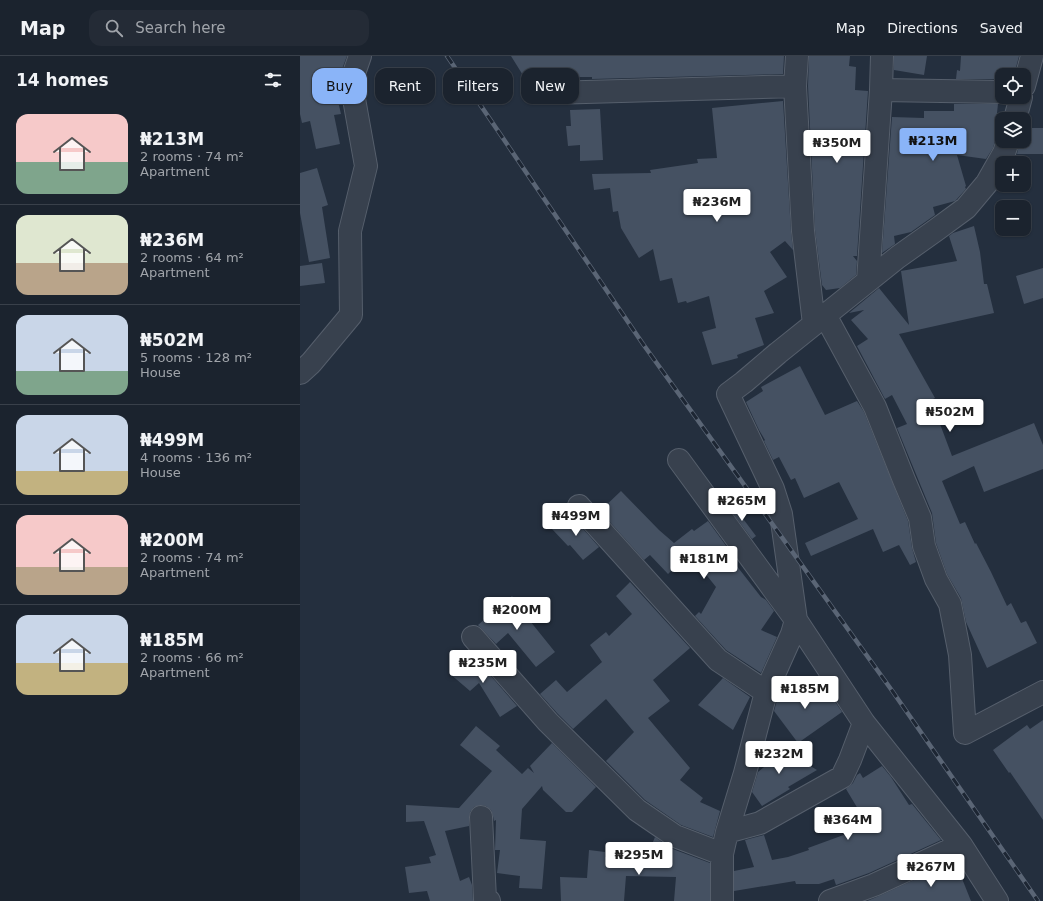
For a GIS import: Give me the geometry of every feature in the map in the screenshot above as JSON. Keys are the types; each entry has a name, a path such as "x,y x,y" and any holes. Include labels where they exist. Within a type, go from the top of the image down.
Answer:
{"street":[{"path":"300,373 311,363 351,315 350,231 366,166 351,82 360,56"},
{"path":"796,56 795,86 803,231 819,320 875,406 920,518 924,546 936,579 950,604 960,655 965,733 1043,692"},
{"path":"868,281 882,56"},
{"path":"1029,68 1032,56"},
{"path":"579,92 795,86"},
{"path":"881,90 995,92"},
{"path":"722,901 722,854 727,832 766,692 792,634 796,620 780,514 773,489 728,394 898,257 966,208 987,183 1006,148"},
{"path":"679,460 796,620 864,723 961,845 998,901"},
{"path":"579,506 718,660 766,692"},
{"path":"473,637 548,722 637,810 675,836 722,854"},
{"path":"727,832 760,823 842,777 864,723"},
{"path":"481,817 485,899 489,901"},
{"path":"830,901 874,885 961,845"}],"building":[{"path":"300,56 347,56 342,68 312,68 312,104 339,104 341,114 334,115 340,144 316,149 310,121 302,123 300,114"},
{"path":"511,56 784,56 783,74 592,79 592,77 579,77 579,68 521,68 521,72"},
{"path":"809,56 850,56 849,66 856,67 855,90 868,91 857,256 853,256 857,261 856,275 840,288 826,290 822,285 815,230 808,86"},
{"path":"894,56 927,56 924,75 894,70"},
{"path":"961,56 1019,56 1016,68 995,68 995,79 956,79 957,70 960,71"},
{"path":"783,101 793,250 785,241 770,252 787,277 764,291 774,313 755,318 764,345 737,355 738,358 712,365 702,332 716,328 709,296 687,303 686,301 678,303 672,278 660,281 653,249 639,258 621,228 618,211 613,212 610,188 594,190 592,174 651,173 650,170 698,163 697,159 717,158 712,108"},
{"path":"954,104 998,104 997,112 995,112 995,141 993,148 986,159 957,155 966,189 955,201 933,207 935,215 911,232 894,236 895,244 882,253 892,117 924,118 924,111 954,111"},
{"path":"600,109 603,160 580,161 580,145 568,146 566,126 571,126 570,110"},
{"path":"1031,128 1043,128 1043,154 1017,154 1018,148 1031,148"},
{"path":"317,168 328,205 322,207 330,258 309,262 300,213 300,173"},
{"path":"974,226 980,252 984,284 987,284 994,313 899,334 935,398 931,400 952,456 1034,423 1043,445 1043,469 984,492 974,466 942,481 960,524 965,522 1007,606 1011,603 1021,623 1026,621 1037,643 987,668 966,622 961,598 947,574 936,543 932,513 897,428 907,424 892,395 885,399 857,346 868,339 851,320 864,310 849,313 879,288 909,325 901,271 957,261 949,236 953,233"},
{"path":"322,263 325,283 300,286 300,266"},
{"path":"1043,268 1043,298 1024,304 1016,276"},
{"path":"800,366 825,415 857,401 864,412 908,521 912,548 916,562 910,565 899,545 883,552 873,529 811,556 805,543 858,519 839,482 804,498 795,478 791,480 779,457 773,460 746,402 763,391 761,387"},
{"path":"621,491 659,530 674,543 692,529 694,531 708,521 732,554 729,556 774,611 761,630 777,637 761,673 726,650 695,616 699,612 701,614 716,587 692,557 681,571 674,568 668,574 650,555 644,560 600,511"},
{"path":"732,504 756,536 752,539 728,507"},
{"path":"570,514 599,547 583,560 570,545 568,546 552,529"},
{"path":"630,582 690,648 653,680 670,701 648,718 690,768 680,780 703,798 700,802 720,811 713,837 681,825 645,800 606,761 634,732 606,699 573,729 540,694 556,680 567,692 602,662 590,645 606,632 609,636 632,614 616,596"},
{"path":"512,596 555,652 536,667 508,633 496,644 478,625"},
{"path":"471,653 517,706 500,717 479,683 470,691 449,673"},
{"path":"802,677 818,699 828,691 842,712 798,743 774,711 779,693"},
{"path":"723,678 750,697 733,730 698,705"},
{"path":"1043,720 1043,820 993,750 1027,725 1030,729"},
{"path":"476,726 500,746 496,750 522,774 528,768 534,773 530,766 552,743 596,787 572,812 566,812 543,790 542,786 522,809 520,839 546,841 542,889 519,888 520,876 497,873 500,850 495,850 496,820 494,821 491,810 486,806 480,805 474,807 470,812 469,826 445,831 460,881 469,877 472,885 473,901 430,901 427,891 409,893 405,867 431,863 429,857 436,855 424,821 406,822 406,805 459,808 492,771 460,745"},
{"path":"780,748 817,770 788,787 790,789 762,806 752,792 758,772 764,767 761,760"},
{"path":"882,766 909,805 912,804 941,840 869,873 836,885 834,879 819,884 796,884 795,881 734,891 734,871 754,867 745,840 764,835 772,860 788,857 809,850 808,848 849,833 848,832 867,824 846,789 853,783 857,775 860,773 863,778"},
{"path":"655,837 670,848 710,863 710,901 674,901 676,877 626,876 624,901 561,901 560,877 587,878 589,850 605,852 605,857 645,861"},
{"path":"955,861 971,901 867,901 879,896"}],"railway":[{"path":"447,56 643,344 893,692 1038,901"}]}
